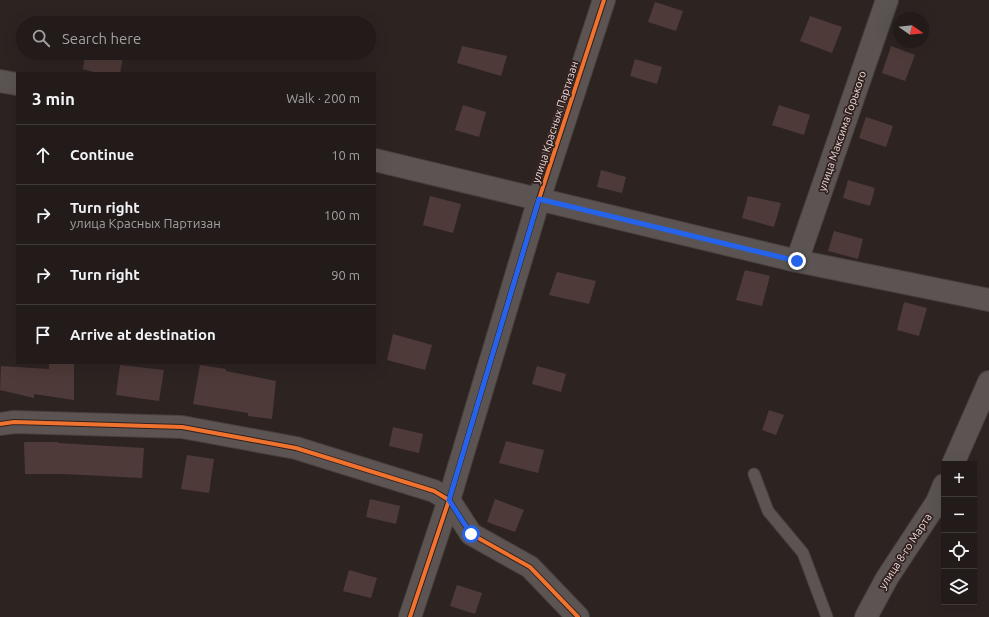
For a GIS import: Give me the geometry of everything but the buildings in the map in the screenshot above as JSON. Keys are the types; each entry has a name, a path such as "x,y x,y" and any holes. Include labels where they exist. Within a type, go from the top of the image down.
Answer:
{"street":[{"name":"улица Красных Партизан","path":"410,617 449,500 539,199 604,0"},
{"name":"улица Максима Горького","path":"797,261 888,0"},
{"path":"0,81 16,84"},
{"path":"376,160 797,261 989,300"},
{"path":"954,461 989,382"},
{"path":"0,424 14,422 182,427 296,448 434,491 449,500 471,534 530,567 578,617"},
{"name":"улица 8-го Марта","path":"866,617 887,578 937,502 941,492"}],"lane":[{"path":"754,474 768,511 803,553 827,617"}],"cycle path":[{"path":"410,617 449,500 539,199 604,0"},
{"path":"0,424 14,422 182,427 296,448 434,491 449,500 471,534 530,567 578,617"}],"route":[{"path":"471,534 449,500 539,199 797,261"}]}
